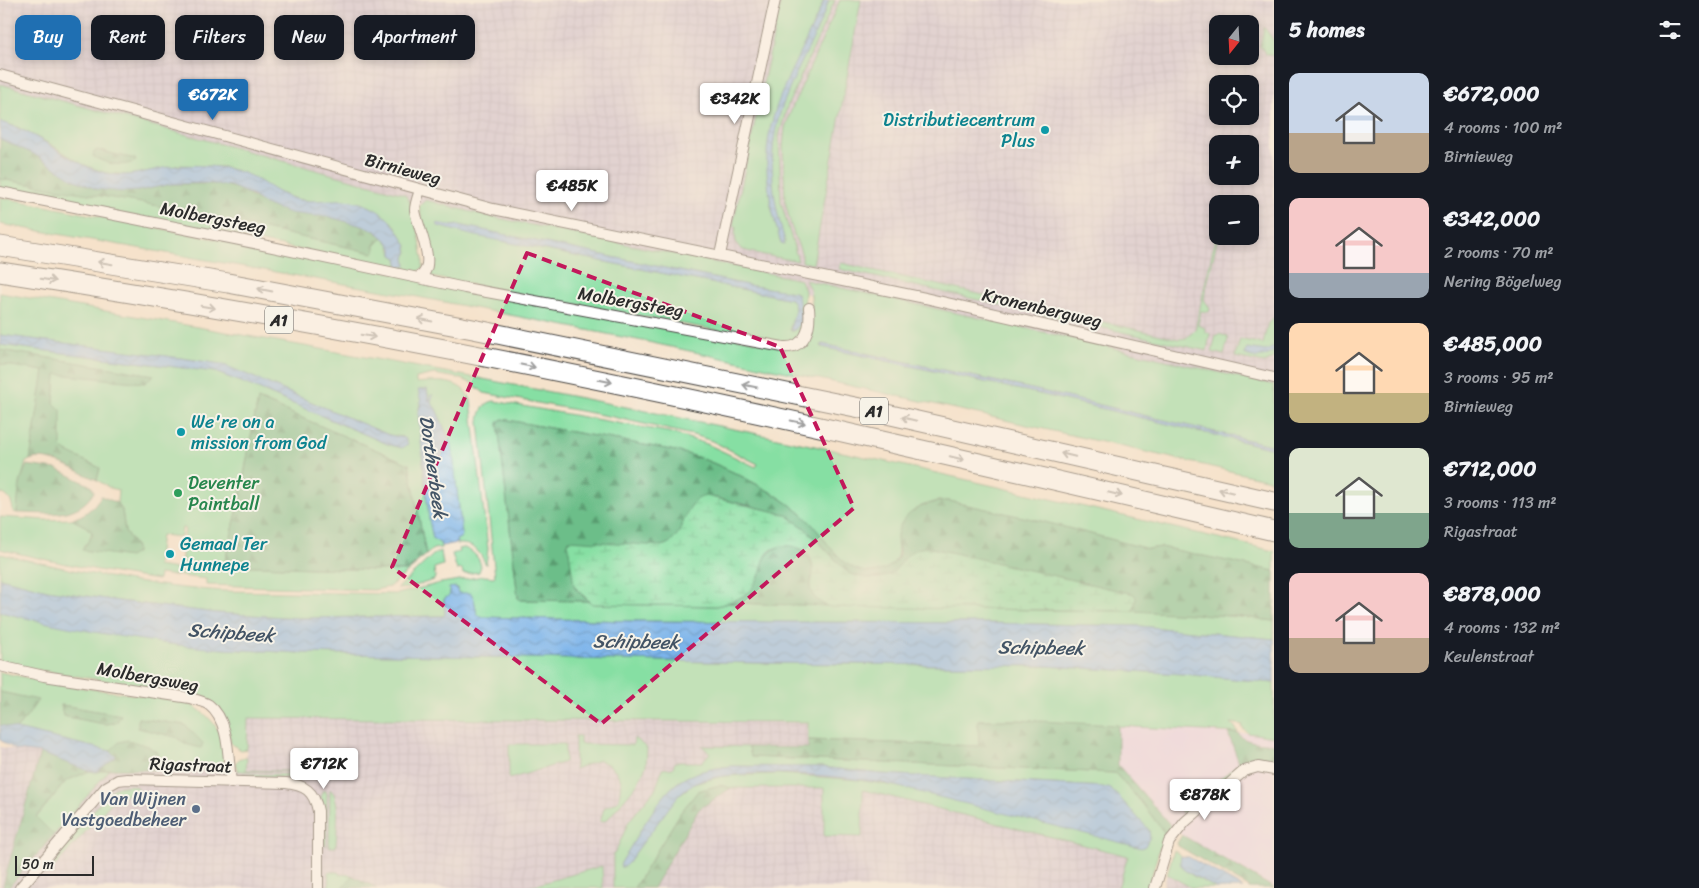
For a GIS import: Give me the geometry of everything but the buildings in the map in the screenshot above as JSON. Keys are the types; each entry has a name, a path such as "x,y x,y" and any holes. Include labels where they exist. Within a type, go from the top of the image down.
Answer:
{"highway":[{"name":"A1","path":"0,246 228,283 473,329 860,408 1274,502"},
{"name":"A1","path":"0,272 393,340 557,372 848,433 1274,531"}],"street":[{"path":"720,256 775,0"},
{"name":"Birnieweg","path":"0,75 493,209 802,272"},
{"path":"419,277 425,273 427,267 422,234 415,210 420,190"},
{"name":"Molbergsteeg","path":"0,192 513,297 783,347 795,346 804,338 808,330 809,308"},
{"name":"Kronenbergweg","path":"802,272 1274,378"},
{"name":"Molbergsweg","path":"0,666 44,676 190,698 207,703 219,718 224,729 231,783"},
{"path":"1155,888 1169,842 1185,822 1244,771 1258,767 1274,770"},
{"name":"Rigastraat","path":"20,888 102,793 112,783 127,779 292,784 306,789 315,799 318,811 318,888"}],"highlighted area":[{"path":"527,253 780,347 854,508 601,724 392,567"}],"shaded area":[{"path":"0,0 1274,0 1274,399 481,220 0,90"},
{"path":"247,718 1118,725 1118,765 1172,827 1166,835 1162,847 1160,847 1148,888 0,888 0,747 40,753 110,769 246,770"},
{"path":"1118,725 1248,733 1274,737 1274,887 1182,835 1172,827 1117,765"},
{"path":"1167,874 1192,888 1163,888"}],"green space":[{"path":"781,0 824,0 779,101 770,129 768,171 771,206 781,243 785,243 775,205 773,187 772,150 776,124 789,88 829,0 835,0 787,107 779,136 781,202 798,261 758,254 740,248 736,241 736,226 733,225"},
{"path":"840,0 861,0 813,264 802,262 802,255 791,226 785,201 783,147 785,128 792,108"},
{"path":"1264,27 1274,41 1274,56 1266,54 1260,46"},
{"path":"0,84 404,194 412,206 419,234 423,268 416,273 0,189 0,179 66,189 165,207 369,252 383,237 390,245 392,255 397,258 399,268 406,266 407,246 395,225 369,206 344,200 313,201 296,199 272,190 260,181 241,172 224,167 181,165 129,175 106,173 82,164 50,144 17,127 0,122","holes":["102,150 135,159 134,162 119,164 94,157"]},
{"path":"0,139 34,154 73,179 96,189 138,191 171,184 222,184 241,190 258,201 277,208 300,214 326,216 370,228 383,237 375,246 373,253 165,207 0,179"},
{"path":"97,150 135,159 136,161 119,165 108,163 93,156"},
{"path":"0,197 796,349 812,304 810,289 805,280 1061,336 1274,385 1274,446 1041,391 821,345 822,347 1040,394 1274,449 1274,481 648,342 413,296 0,224"},
{"path":"426,200 483,215 801,280 805,291 804,332 790,344 431,277 429,274 431,267 419,206","holes":["444,224 459,225 747,285 794,292 797,293 794,331 791,331 790,328 795,309 791,299 535,248"]},
{"path":"1214,245 1216,245 1204,299 1210,309 1209,312 1201,311 1198,325 1210,333 1207,351 839,269 841,263 1179,339 1186,338 1195,330"},
{"path":"0,293 380,360 663,414 887,462 1274,551 1274,571 1161,547 1148,549 1041,521 949,501 938,501 921,506 897,543 898,551 893,564 881,571 866,573 851,568 844,562 808,520 788,503 749,480 714,464 688,454 503,419 498,424 518,598 520,600 588,601 595,604 716,606 730,603 1184,613 1274,621 1274,639 1140,626 630,621 483,617 477,615 474,599 458,594 457,587 444,599 445,614 443,616 300,618 217,613 119,601 47,590 0,578 0,554 136,582 224,591 397,594 441,583 484,576 494,577 479,422 483,408 494,401 668,432 707,444 756,467 758,464 712,441 697,436 613,417 484,393 472,383 458,378 434,374 416,378 416,383 440,382 455,385 467,394 471,401 488,549 486,565 476,549 468,545 457,544 456,540 462,535 452,446 436,409 429,401 427,389 423,390 418,413 441,548 433,549 426,555 409,464 258,399 238,508 224,565 406,571 416,565 389,587 374,590 206,585 206,579 180,576 185,528 182,528 181,537 161,535 157,566 178,569 178,576 159,574 158,580 39,558 0,549 0,517 46,520 71,519 92,532 89,541 83,546 136,547 125,532 122,510 117,503 118,490 110,488 97,480 100,468 64,451 61,447 54,403 56,373 145,383 153,375 0,350 0,345 215,372 390,445 403,437 389,435 248,375 196,360 0,335"},
{"path":"1274,317 1274,359 1264,363 1235,357 1240,339 1263,344 1268,323"},
{"path":"1216,335 1226,336 1228,339 1224,355 1212,352"},
{"path":"0,350 154,375 145,383 56,374 54,403 61,410 61,447 65,451 100,468 97,480 55,461 37,458 30,460 44,371 0,364"},
{"path":"0,364 44,371 30,460 26,462 20,484 17,513 13,512 8,498 0,493"},
{"path":"258,399 409,464 426,555 406,571 224,565 238,508"},
{"path":"503,419 688,454 714,464 749,480 788,503 815,527 842,560 859,570 878,571 887,568 895,562 899,554 897,535 904,520 924,505 949,501 1041,521 1148,549 1161,547 1274,571 1274,621 1235,616 1132,611 1134,594 927,547 911,552 892,574 866,579 848,573 806,529 785,514 712,497 692,505 681,530 668,544 574,587 588,601 520,600 518,598 498,424"},
{"path":"27,465 57,469 91,486 94,492 87,501 70,511 49,514 17,513 18,494"},
{"path":"101,496 117,503 122,510 125,532 136,547 136,553 129,557 82,550 92,536 92,532 71,519 88,511"},
{"path":"706,496 785,514 806,529 848,573 860,577 879,578 886,576 896,569 913,551 927,547 1134,594 1136,598 1134,609 1131,611 830,607 820,602 810,590 813,576 812,562 805,551 794,546 777,547 771,550 764,560 752,589 743,596 716,606 592,604 574,586 569,540 661,546 670,543 676,537 692,505 698,499"},
{"path":"790,545 807,554 813,567 811,583 813,591 827,606 730,603 755,584 763,561 770,552 778,547"},
{"path":"464,548 477,557 481,566 479,572 463,574 462,569 457,570 452,554 459,552 458,549"},
{"path":"441,551 443,565 434,568 434,580 409,588 397,589 433,555"},
{"path":"0,612 171,644 300,653 759,663 1045,666 1184,674 1274,683 1274,737 1248,733 1242,728 1243,725 1231,723 1238,733 1017,720 978,720 979,746 808,740 808,722 248,718 247,749 241,750 231,744 224,717 206,697 38,670 0,662"},
{"path":"0,672 62,685 182,701 205,714 216,727 223,743 223,763 220,770 151,770 158,753 119,742 110,751 16,729 28,715 37,700 0,692","holes":["61,705 120,715 116,723 104,724 63,716","138,718 185,725 185,744 176,737 139,728"]},
{"path":"0,692 38,700 16,729 0,725"},
{"path":"61,705 121,715 116,723 104,724 63,716"},
{"path":"138,718 185,725 203,743 201,748 185,744 176,737 138,728"},
{"path":"978,720 1118,725 1118,765 1172,827 1166,835 1142,803 1115,773 751,757 749,747 808,748 808,740 979,746"},
{"path":"1228,733 1238,733 1249,741 1274,744 1274,765 1255,762 1242,765 1239,763"},
{"path":"575,736 580,736 580,744 633,745 634,738 647,748 646,766 638,783 607,820 600,822 604,808 619,800 621,781 616,771 599,760 575,769"},
{"path":"128,740 148,746 158,753 151,770 110,769 96,772 116,757 110,751 119,742"},
{"path":"509,744 565,744 565,762 509,779"},
{"path":"702,746 749,747 751,757 1115,773 1142,803 1166,835 1162,847 1160,847 1148,888 1118,888 1128,856 863,790 862,837 824,836 824,788 731,788 720,785 698,791 681,812 634,888 613,888 613,854 629,821 656,788 662,769 673,768 675,762 702,762 710,753","holes":["732,766 822,767 882,774 1103,787 1149,830 859,780 779,774 722,776 694,784 677,796 628,863 622,867 621,863 656,807 672,787 680,781 705,770"]},
{"path":"40,753 89,771 66,781 36,817 54,835 8,888 5,888 3,885"},
{"path":"240,758 247,758 246,770 331,772 330,776 315,778 310,772 238,771 235,763"},
{"path":"1239,763 1242,765 1187,813 1180,812"},
{"path":"110,769 54,835 36,818 66,781 89,771 96,772"},
{"path":"242,774 308,775 312,778 248,777"},
{"path":"131,785 138,788 141,794 128,794 111,803 48,874 44,871 45,867 110,791 117,787"},
{"path":"720,785 731,788 699,809 653,888 634,888 681,812 698,791"},
{"path":"330,789 334,794 337,808 336,847 329,847"},
{"path":"323,790 327,793 326,846 323,843 323,806 321,795"},
{"path":"1182,835 1274,888 1250,888 1178,846 1177,843"},
{"path":"1174,850 1181,856 1181,862 1188,872 1216,888 1192,888 1167,874"},
{"path":"602,866 603,888 525,888"},
{"path":"328,872 338,872 339,874 351,875 352,877 341,888 329,888"},
{"path":"351,875 377,888 341,888 352,877"}],"water":[{"path":"824,0 829,0 784,102 775,136 772,172 776,207 785,241 784,244 781,243 768,187 767,158 770,130 780,96"},
{"path":"0,122 28,133 79,163 114,175 179,166 214,167 246,174 295,199 307,201 344,200 362,204 385,216 397,229 407,247 406,266 399,268 397,258 392,255 392,248 388,242 370,228 326,216 290,213 266,205 251,195 231,186 205,183 171,184 124,192 96,189 73,179 34,154 0,139"},
{"path":"437,223 452,226 459,225 747,285 794,292 798,295 801,321 796,329 791,331 795,306 791,299 471,235 438,226"},
{"path":"0,335 222,364 389,435 405,438 408,444 402,448 390,445 215,372 0,345"},
{"path":"822,344 1041,391 1274,446 1274,449 1040,394 822,347"},
{"path":"1274,347 1274,351 1271,354 1263,357 1252,357 1244,354 1247,348 1266,351"},
{"name":"Dortherbeek","path":"427,389 429,401 431,395 433,395 431,402 452,446 462,535 456,540 457,543 441,546 440,543 433,539 429,520 418,413 421,402 418,390"},
{"name":"Schipbeek","path":"0,578 47,590 119,601 217,613 300,618 443,616 445,614 444,599 450,595 449,588 456,587 458,593 471,593 477,615 483,617 630,621 1140,626 1274,639 1274,683 1184,674 1045,666 759,663 300,653 202,648 106,634 0,612"},
{"path":"0,725 110,751 116,757 96,772 89,771 40,753 16,750 0,740"},
{"path":"732,766 822,767 882,774 1103,787 1110,789 1120,798 1149,830 1150,837 1142,848 883,783 811,775 753,774 703,780 687,788 674,801 628,863 624,867 620,867 648,819 672,787 698,772"},
{"path":"1181,856 1189,857 1243,888 1216,888 1184,870 1180,863"}],"place":[{"name":"Distributiecentrum Plus","path":"1045,130"},
{"name":"We're on a mission from God","path":"181,432"},
{"name":"Deventer Paintball","path":"178,493"},
{"name":"Gemaal Ter Hunnepe","path":"170,554"},
{"name":"Van Wijnen Vastgoedbeheer","path":"196,809"}]}
